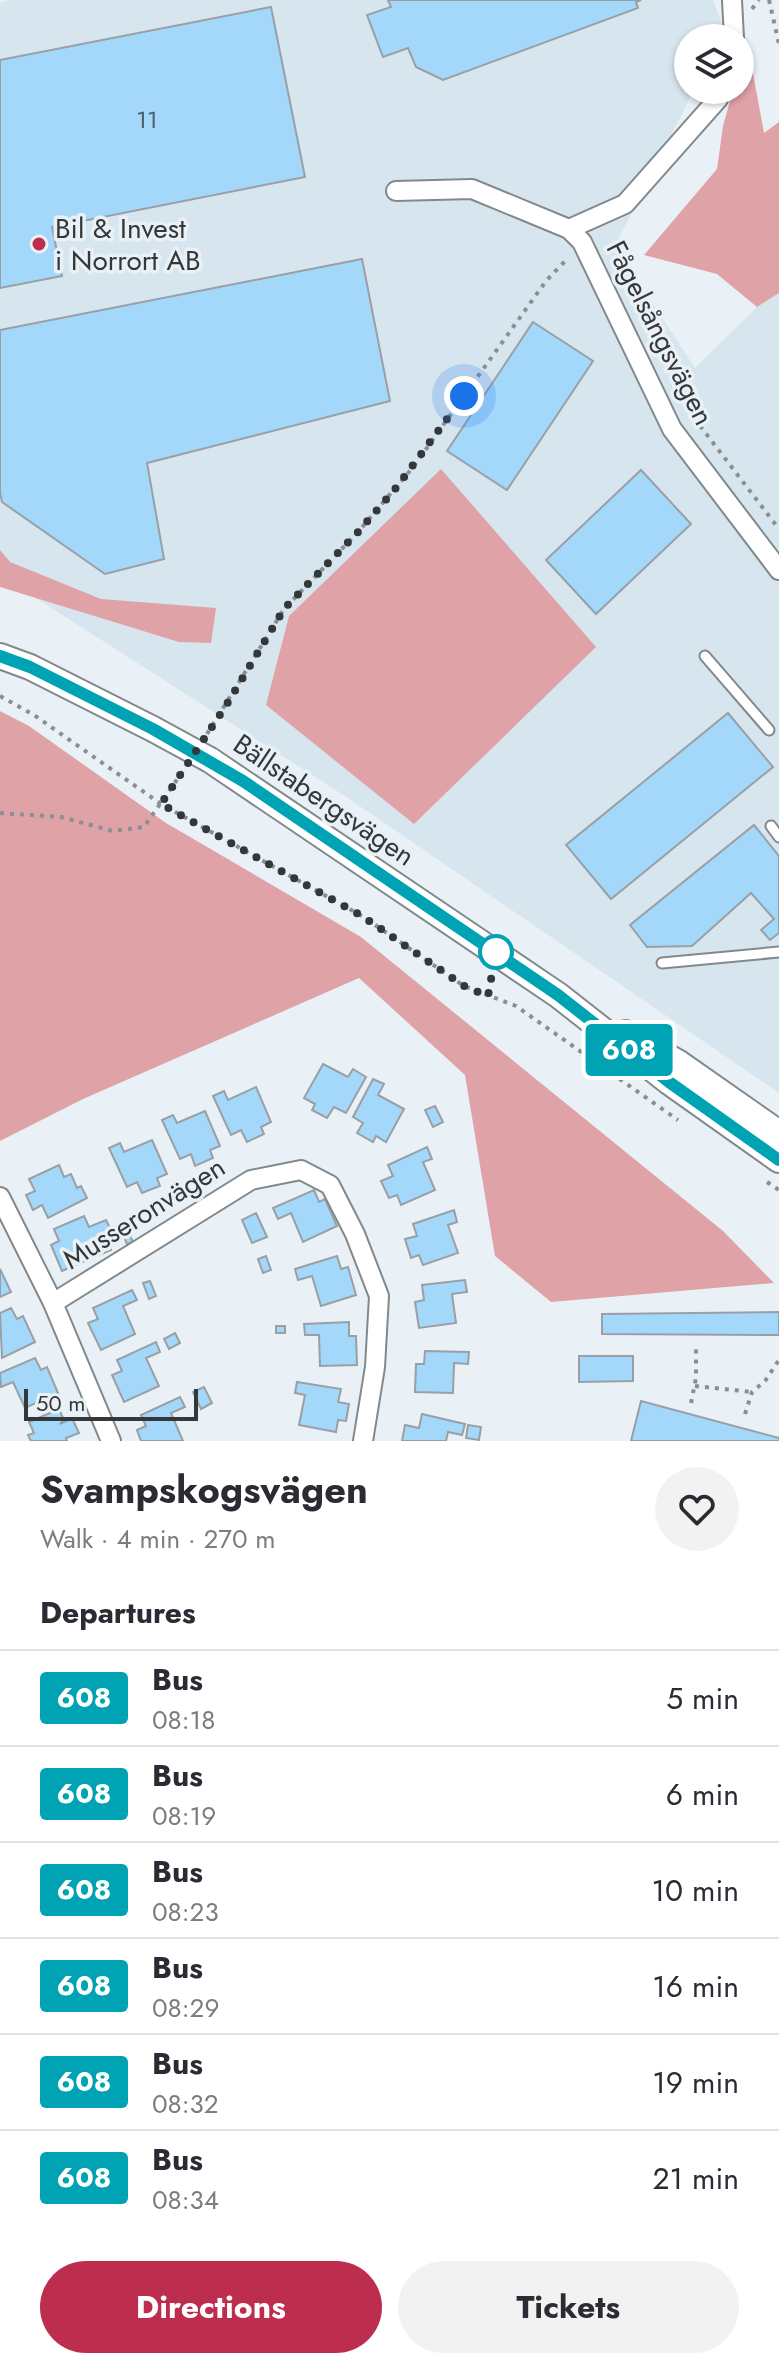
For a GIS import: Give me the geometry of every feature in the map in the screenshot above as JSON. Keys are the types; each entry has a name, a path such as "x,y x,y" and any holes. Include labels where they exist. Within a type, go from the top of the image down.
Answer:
{"street":[{"path":"732,0 733,24"},
{"path":"576,236 625,204 714,104"},
{"name":"Fågelsångsvägen","path":"396,191 472,189 576,236 672,429 779,570"},
{"name":"Bällstabergsvägen","path":"0,656 30,667 153,729 206,751 558,995 669,1082 779,1160"},
{"name":"Bällstabergsvägen","path":"558,995 679,1063 779,1133"},
{"name":"Musseronvägen","path":"53,1303 251,1180 301,1170 330,1185 355,1234 379,1296 375,1367 363,1441"},
{"name":"Musseronvägen","path":"0,1197 53,1303 111,1441"}],"lane":[{"path":"705,656 769,730"},
{"path":"771,826 779,837"},
{"path":"662,963 779,952"}],"path":[{"path":"769,0 779,44"},
{"path":"206,751 284,609 358,532 414,466 576,236"},
{"path":"677,388 691,414 779,529"},
{"path":"0,696 34,715 161,804 362,916 464,986 516,1006 688,1127"},
{"path":"0,813 61,817 113,831 144,827 186,767"},
{"path":"766,1181 779,1190"},
{"path":"691,1403 695,1386 696,1348"},
{"path":"745,1414 752,1392 765,1381 779,1360"},
{"path":"695,1386 752,1392"}],"shaded area":[{"path":"8,0 713,0 722,24 674,24 674,104 687,104 615,246 695,368 757,307 779,293 779,1093 348,798 0,575 0,3"},
{"path":"754,79 764,133 779,122 779,293 757,307 717,274 644,255 717,169 729,104 754,104"},
{"path":"441,469 596,647 414,824 266,705 289,616"},
{"path":"0,550 10,562 101,599 216,608 211,643 179,642 0,587"},
{"path":"0,711 29,726 166,823 361,937 723,1231 774,1283 551,1302 495,1256 465,1075 359,978 83,1099 0,1141"}],"building":[{"path":"388,0 641,0 636,2 638,8 443,80 416,67 408,48 383,57 367,15 391,7"},
{"path":"271,7 305,177 52,227 62,276 0,288 0,60"},
{"path":"362,259 390,401 147,463 164,559 105,574 2,502 0,330"},
{"path":"533,322 593,361 507,490 447,451"},
{"path":"641,470 691,524 596,614 546,560"},
{"path":"728,713 773,767 611,899 566,845"},
{"path":"754,825 779,856 779,933 770,940 761,930 774,919 751,893 692,946 647,947 630,925"},
{"path":"323,1064 348,1077 353,1069 366,1077 346,1113 334,1107 327,1118 312,1110 315,1104 304,1098"},
{"path":"373,1079 384,1084 378,1095 404,1109 386,1142 376,1136 373,1142 357,1133 363,1123 353,1117"},
{"path":"256,1087 271,1122 261,1127 264,1134 247,1142 241,1130 231,1135 213,1096 224,1091 228,1100"},
{"path":"435,1106 443,1122 433,1127 425,1110"},
{"path":"205,1111 220,1146 210,1150 213,1158 195,1166 191,1154 180,1159 162,1120 173,1115 177,1123"},
{"path":"152,1140 167,1174 157,1178 160,1186 142,1193 137,1182 127,1187 109,1148 120,1143 124,1152"},
{"path":"427,1147 432,1159 423,1162 435,1190 401,1205 397,1195 389,1198 381,1181 393,1176 388,1165"},
{"path":"59,1165 64,1177 71,1174 77,1188 81,1186 87,1198 48,1218 42,1205 33,1210 26,1195 35,1191 29,1179"},
{"path":"314,1190 319,1202 325,1199 337,1226 303,1242 291,1213 278,1219 273,1208"},
{"path":"454,1210 457,1222 448,1225 458,1253 423,1265 419,1255 411,1258 405,1239 417,1236 413,1224"},
{"path":"256,1213 267,1237 252,1243 242,1220"},
{"path":"84,1216 89,1227 106,1220 113,1234 106,1237 111,1250 62,1271 51,1245 59,1241 54,1229"},
{"path":"128,1232 133,1242 127,1244 123,1235"},
{"path":"266,1256 271,1270 263,1273 258,1259"},
{"path":"337,1256 341,1269 348,1267 356,1295 321,1306 312,1276 298,1280 295,1269"},
{"path":"0,1269 11,1292 0,1297"},
{"path":"465,1280 467,1292 452,1294 456,1323 419,1328 415,1302 424,1300 422,1285"},
{"path":"150,1281 156,1296 149,1299 143,1283"},
{"path":"132,1290 137,1300 123,1306 135,1334 101,1350 88,1323 98,1319 93,1308"},
{"path":"11,1308 17,1319 23,1316 35,1342 2,1358 0,1313"},
{"path":"779,1312 779,1335 602,1334 602,1314"},
{"path":"349,1322 349,1336 356,1336 357,1365 320,1366 319,1335 305,1335 304,1324"},
{"path":"276,1326 285,1326 285,1333 276,1333"},
{"path":"175,1333 180,1343 169,1349 164,1339"},
{"path":"156,1342 160,1352 146,1358 159,1386 124,1402 112,1375 122,1371 117,1360"},
{"path":"425,1351 469,1352 468,1364 454,1363 453,1393 415,1392 416,1364 424,1364"},
{"path":"579,1356 633,1356 633,1381 579,1382"},
{"path":"35,1358 41,1370 47,1367 58,1393 25,1408 13,1382 1,1387 0,1373"},
{"path":"297,1382 341,1389 338,1402 349,1404 346,1421 338,1420 336,1432 299,1425 305,1395 295,1393"},
{"path":"204,1387 212,1403 201,1409 193,1392"},
{"path":"180,1397 185,1407 171,1413 183,1441 141,1441 137,1430 146,1426 141,1415"},
{"path":"641,1401 779,1438 779,1441 631,1441"},
{"path":"59,1409 64,1420 60,1424 72,1418 79,1433 66,1438 67,1441 31,1441 28,1435 34,1433 29,1422"},
{"path":"422,1414 465,1424 462,1435 448,1432 446,1441 402,1441 405,1425 419,1428"},
{"path":"468,1425 481,1427 479,1440 466,1438"}],"bus line":[{"name":"608","path":"0,656 30,667 153,729 243,781 558,995 669,1082 779,1160"}],"place":[{"name":"Bil & Invest i Norrort AB","path":"39,244"}],"route":[{"path":"464,396 396,488 284,609 227,704 161,804 362,916 464,986 488,996 496,952"}]}
